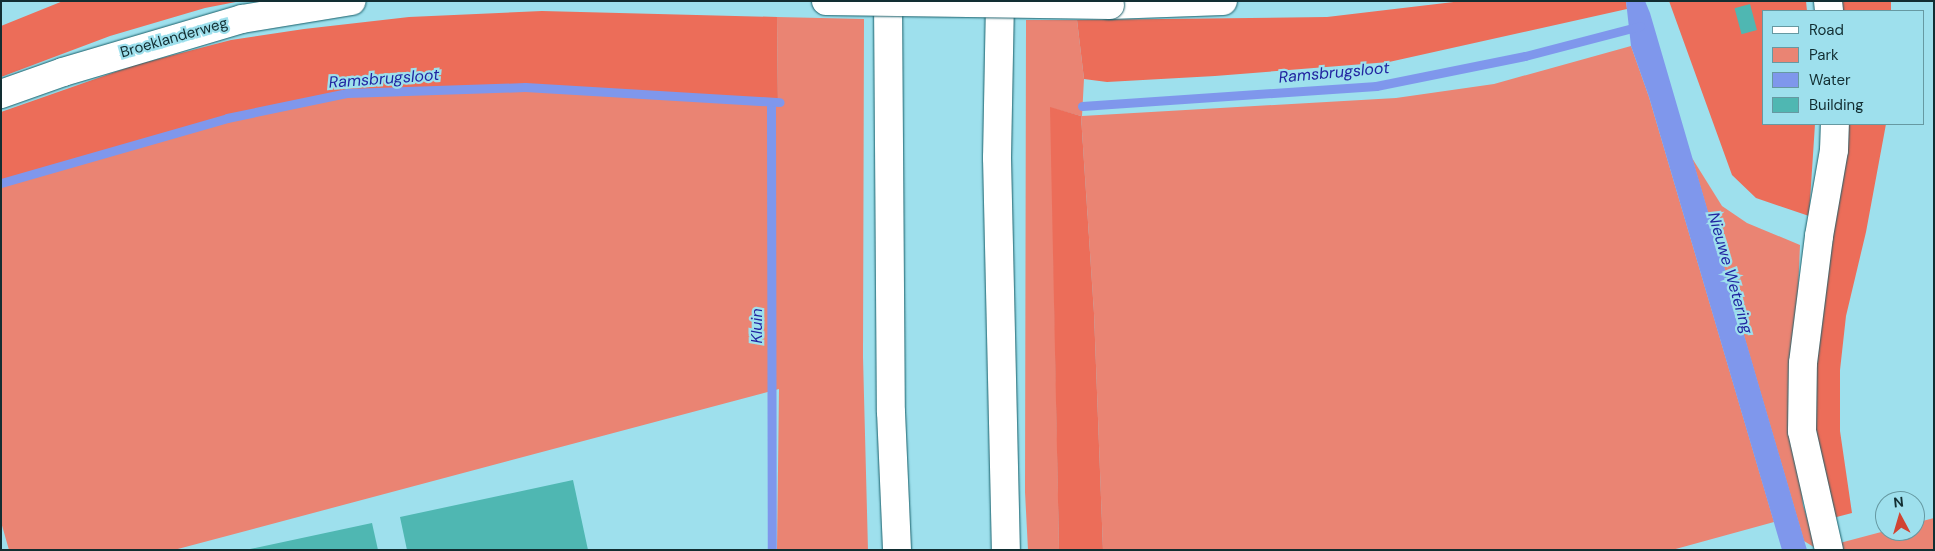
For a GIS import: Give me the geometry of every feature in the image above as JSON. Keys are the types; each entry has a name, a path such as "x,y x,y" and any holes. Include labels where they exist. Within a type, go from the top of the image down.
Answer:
{"main road":[{"name":"Broeklanderweg","path":"1,94 72,69 242,19 352,1"},
{"path":"826,1 1110,5 1223,1"},
{"path":"888,1 891,412 897,550"},
{"path":"1000,1 998,158 1006,550"},
{"path":"1829,550 1802,432 1803,363 1819,236 1834,150 1835,125"}],"green space":[{"path":"777,17 864,19 863,357 868,550 777,550 779,389 174,550 9,550 1,522 1,187 281,107 347,95 484,91 654,94 778,105"},
{"path":"1026,20 1077,20 1084,79 1082,116 1396,98 1494,84 1631,46 1649,97 1774,522 1672,550 1103,550 1094,313 1081,116 1051,108 1059,550 1028,550 1025,492"},
{"path":"1692,158 1722,206 1747,223 1800,245 1795,363 1799,468 1803,505 1817,549 1804,541"},
{"path":"1934,518 1934,550 1838,550 1836,544 1875,534 1875,541 1925,541 1925,520"}],"shaded area":[{"path":"63,1 241,1 205,8 110,36 1,77 1,26"},
{"path":"1462,1 1626,1 1627,9 1389,62 1215,76 1107,82 1084,79 1077,20 1327,17"},
{"path":"1669,1 1806,1 1807,10 1762,10 1762,125 1815,125 1809,216 1756,198 1732,175"},
{"path":"1832,1 1891,1 1891,10 1832,10"},
{"path":"542,11 777,17 778,105 654,94 484,91 347,95 281,107 1,187 1,112 135,65 231,40 304,29 409,17"},
{"path":"1050,107 1081,116 1094,313 1103,550 1059,550"},
{"path":"1844,125 1886,125 1866,232 1846,316 1840,370 1840,431 1852,513 1829,519 1821,487 1813,412 1816,345"}],"water":[{"path":"1626,1 1645,1 1650,13 1807,550 1782,550 1649,97 1631,46"}],"building":[{"path":"1750,4 1757,30 1742,34 1735,8"},
{"path":"573,480 588,550 407,550 400,517"},
{"path":"372,523 378,550 250,550 250,549"}],"waterway":[{"name":"Ramsbrugsloot","path":"1082,106 1376,86 1525,56 1640,26"},
{"name":"Ramsbrugsloot","path":"1,183 227,118 347,93 525,87 780,102"},
{"name":"Kluin","path":"771,102 772,550"}],"water label":[{"name":"Nieuwe Wetering","path":"1730,273"}]}
